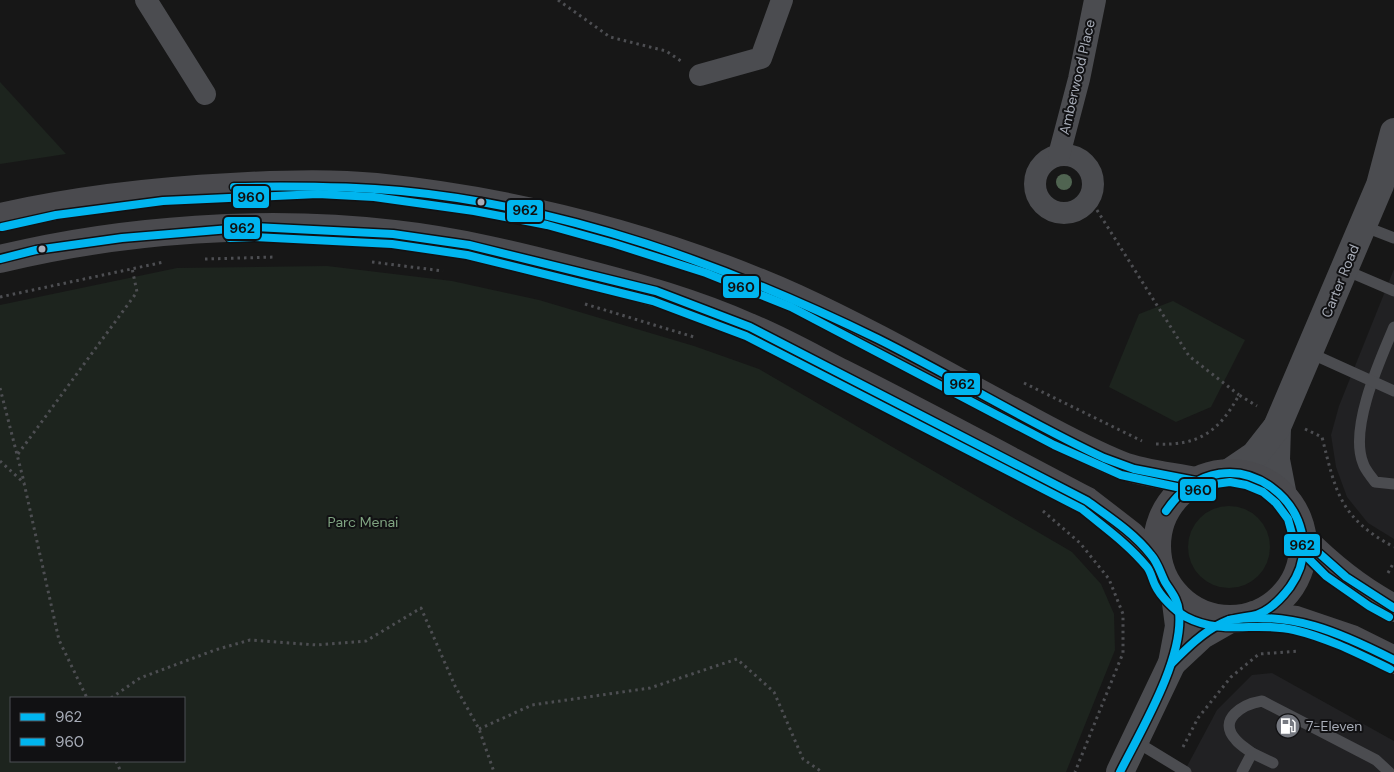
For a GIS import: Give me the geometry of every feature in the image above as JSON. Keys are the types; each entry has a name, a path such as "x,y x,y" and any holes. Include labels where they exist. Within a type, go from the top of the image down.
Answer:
{"main road":[{"path":"0,217 54,205 162,190 318,184 375,187 476,201 549,215 618,234 709,264 795,298 881,341 1060,436 1124,466 1196,481"},
{"path":"0,259 36,250 192,231 254,227 314,229 393,234 469,245 647,289 750,327 1078,496 1131,535 1158,564"},
{"path":"1242,617 1275,603 1292,586 1301,563 1303,539 1297,516 1284,496 1268,483 1249,475 1230,472 1212,474 1196,481 1176,496 1162,516 1156,539 1158,564 1164,581 1175,595 1190,608 1209,616 1304,623 1352,638 1394,660"},
{"path":"1303,539 1333,569 1375,598 1394,608"}],"street":[{"path":"146,0 205,94"},
{"path":"700,75 762,58 782,0"},
{"name":"Amberwood Place","path":"1090,199 1094,181 1086,164 1069,154 1059,155 1079,79 1095,0"},
{"name":"Carter Road","path":"1230,472 1255,455 1277,427 1380,185 1394,132"},
{"path":"1059,155 1049,158 1036,173 1034,183 1041,202 1048,209 1067,213 1076,211 1090,199"},
{"name":"Carter Road","path":"1277,427 1276,460 1284,496"},
{"path":"1120,772 1172,664 1179,626 1175,595"},
{"path":"1172,664 1202,635 1242,617"}],"lane":[{"path":"1363,226 1394,238"},
{"path":"1345,270 1394,291"},
{"path":"1394,327 1372,380 1360,441 1363,464 1375,482 1382,485 1394,484"},
{"path":"1310,352 1394,391"},
{"path":"1273,763 1252,753 1234,739 1230,727 1232,716 1240,707 1262,701 1376,760 1389,772"},
{"path":"1135,741 1186,772"},
{"path":"1242,772 1252,753"}],"path":[{"path":"558,0 610,37 666,51 700,75"},
{"path":"1090,199 1189,356 1239,394"},
{"path":"204,259 279,257"},
{"path":"366,261 444,272"},
{"path":"0,297 167,262"},
{"path":"18,454 137,292 132,268"},
{"path":"576,302 696,338"},
{"path":"0,388 18,454 59,640 87,697"},
{"path":"0,461 24,482"},
{"path":"1039,508 1080,543 1109,579 1123,614 1123,653 1075,772"},
{"path":"112,697 140,678 215,650 250,640 317,645 366,641 421,608 455,686 479,729 494,772"},
{"path":"479,729 532,705 650,688 737,659 774,692 803,759 822,772"}],"shaded area":[{"path":"1394,269 1394,539 1368,523 1347,497 1336,467 1331,435 1339,406"},
{"name":"7-Eleven","path":"1272,673 1394,741 1394,772 1184,772 1217,710 1252,675"}],"green space":[{"path":"0,82 66,154 0,164"},
{"name":"Parc Menai","path":"327,266 452,281 539,300 694,346 759,369 1072,552 1101,584 1114,614 1115,650 1066,772 0,772 0,305 177,268"},
{"path":"1173,301 1245,340 1211,407 1176,422 1109,387 1139,314"},
{"path":"1229,506 1245,509 1258,518 1267,531 1270,547 1267,563 1258,576 1245,585 1229,588 1213,585 1200,576 1191,563 1188,547 1191,531 1200,518 1213,509"}],"transit line":[{"name":"962","path":"234,187 359,188 463,199 525,211 586,226 646,244 705,264 821,312 878,339 1047,430 1104,458 1134,469 1196,481"},
{"name":"960","path":"2,227 56,215 163,201 318,194 374,197 474,211 547,225 615,244 706,273 791,307 1054,445 1121,475 1195,491 1215,484 1230,482 1246,485 1263,492 1276,503 1288,519 1295,545 1326,576 1369,606 1389,617"},
{"name":"962","path":"0,259 36,250 122,238 254,227 393,234 469,245 656,291 750,327 1087,501 1129,532 1151,555 1177,603 1179,631 1175,651 1159,694 1120,772"},
{"name":"960","path":"230,238 254,237 392,244 467,255 653,301 746,336 1082,509 1116,536 1140,559 1148,569 1160,594 1186,617 1199,623 1213,626 1267,627 1307,633 1355,652 1390,669"},
{"name":"962","path":"1166,511 1192,485 1219,474 1247,475 1271,487 1290,507 1301,531 1302,559 1290,587 1278,601 1258,614 1229,620 1208,631 1172,663"},
{"name":"962","path":"1303,539 1346,577 1394,608"},
{"name":"962","path":"1229,620 1274,619 1315,626 1354,641 1394,660"}],"place":[{"name":"7-Eleven","path":"1288,726"}]}
